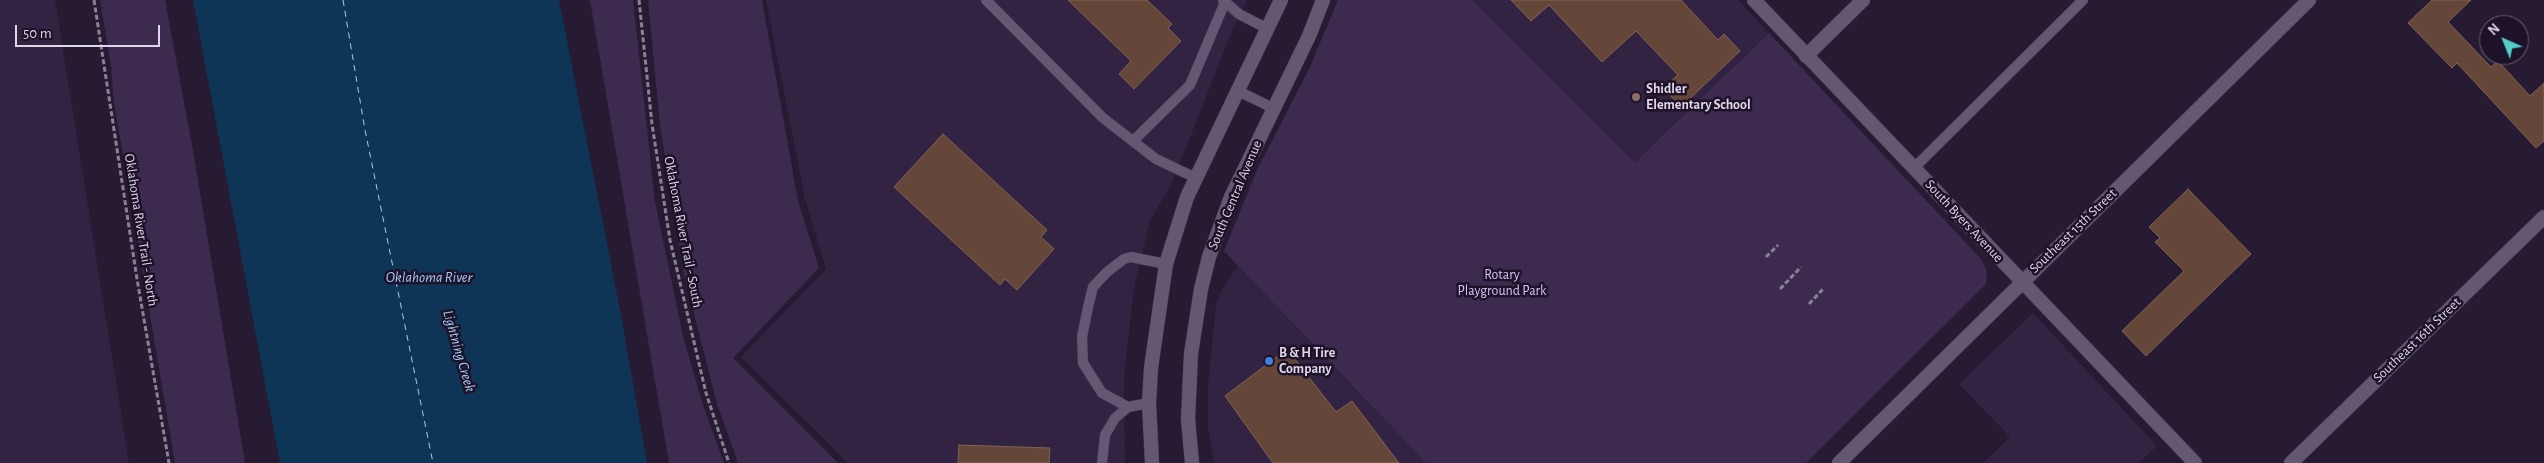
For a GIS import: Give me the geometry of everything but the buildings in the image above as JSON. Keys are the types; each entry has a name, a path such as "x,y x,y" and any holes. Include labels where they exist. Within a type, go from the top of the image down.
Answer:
{"main road":[{"path":"1152,463 1149,403 1154,332 1166,264 1176,230 1196,178 1281,0"},
{"name":"South Central Avenue","path":"1192,463 1189,386 1190,354 1200,289 1211,250 1231,198 1323,0"},
{"name":"South Byers Avenue","path":"1754,0 2195,463"},
{"path":"1806,56 1863,0"},
{"name":"Southeast 15th Street","path":"1839,463 2309,0"},
{"name":"Southeast 16th Street","path":"2291,463 2544,217"}],"lane":[{"path":"986,0 1103,118 1156,159 1196,178"},
{"path":"1914,168 2083,0"},
{"path":"1133,141 1190,85 1224,1 1239,14 1268,29"},
{"path":"1238,91 1274,108"},
{"path":"1128,407 1102,393 1083,363 1082,337 1093,287 1107,272 1124,259 1131,257 1166,264"},
{"path":"1102,463 1105,435 1115,418 1128,407 1149,403"}],"path":[{"name":"Oklahoma River Trail - North","path":"94,0 137,279 169,463"},
{"name":"Oklahoma River Trail - South","path":"639,0 650,106 670,240 706,393 729,463"},
{"path":"1766,257 1778,245"},
{"path":"1780,289 1801,268"},
{"path":"1809,304 1823,289"}],"shaded area":[{"path":"0,0 55,0 129,463 0,463"},
{"path":"766,0 1247,0 1233,28 1172,183 1150,221 1134,287 1124,377 1125,463 848,463 741,357 826,269 805,199"},
{"name":"Shidler Elementary School","path":"1473,0 1738,0 1769,33 1635,162"},
{"name":"B & H Tire Company","path":"1238,266 1426,463 1214,463 1208,429 1208,384 1216,304 1223,287"},
{"path":"2033,313 2157,446 2139,463 1983,463 2010,437 1959,384"}],"green space":[{"path":"100,0 165,0 192,145 245,463 175,463 114,102 111,66"},
{"path":"590,0 633,0 655,202 683,336 702,402 724,463 669,463"},
{"path":"648,0 762,0 798,201 819,268 733,358 838,463 738,463 717,404 683,271 660,125"},
{"name":"Rotary Playground Park","path":"1338,0 1473,0 1635,162 1769,33 1982,260 1987,271 1986,284 1806,463 1426,463 1224,251 1257,170 1309,69"}],"water":[{"name":"Oklahoma River","path":"193,0 559,0 621,315 647,463 280,463"}],"ferry route":[{"path":"343,0 365,130 433,463"}],"place":[{"name":"Shidler Elementary School","path":"1636,97"},
{"name":"B & H Tire Company","path":"1269,361"}],"water label":[{"name":"Lightning Creek","path":"459,351"}]}
